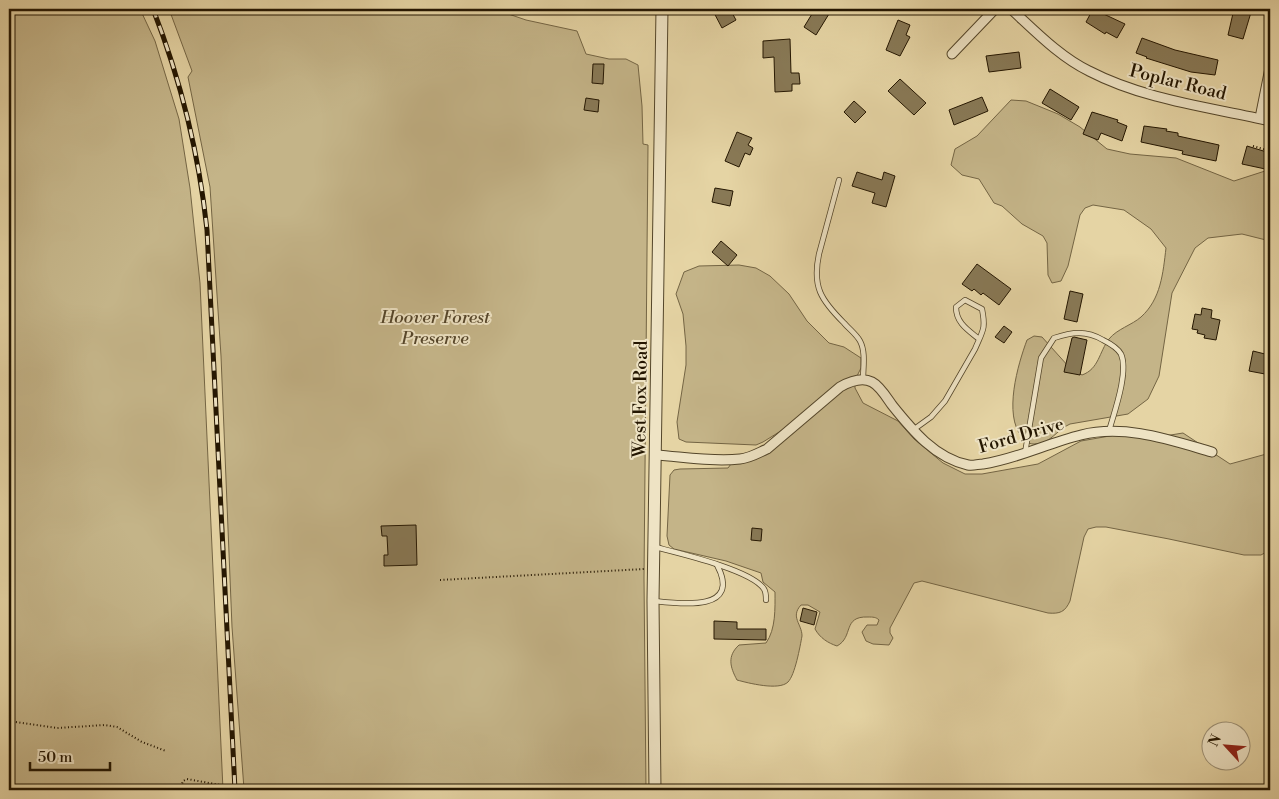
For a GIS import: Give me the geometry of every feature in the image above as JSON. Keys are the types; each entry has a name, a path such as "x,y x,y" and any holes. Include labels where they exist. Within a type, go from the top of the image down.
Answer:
{"street":[{"name":"West Fox Road","path":"655,790 653,601 662,9"},
{"path":"952,54 995,9"},
{"name":"Poplar Road","path":"1011,9 1060,52 1088,71 1153,96 1270,121"},
{"path":"1260,118 1270,68"},
{"path":"656,455 718,460 742,459 753,456 767,450 840,387 847,383 863,380"},
{"name":"Ford Drive","path":"863,380 873,383 913,430 926,442 948,458 970,466 996,462 1082,434 1122,431 1148,435 1212,452"}],"lane":[{"path":"838,180 816,266 817,285 825,303 860,342 863,356 863,380"},
{"path":"913,430 931,417 945,402 979,339 986,324 982,309 966,300 956,307 956,314 961,325 979,339"},
{"path":"1025,453 1041,358 1054,338 1067,334 1091,333 1113,345 1121,355 1123,373 1109,432"},
{"path":"654,546 746,576 758,583 765,591 766,600"},
{"path":"653,601 710,602 722,590 722,577 717,565"}],"path":[{"path":"1253,146 1270,152"},
{"path":"440,580 654,568"},
{"path":"9,721 57,728 105,725 117,727 142,742 166,751"},
{"path":"180,790 183,781 187,779 226,786"}],"green space":[{"path":"9,9 140,9 155,41 179,119 190,188 200,283 223,790 9,790"},
{"name":"Hoover Forest Preserve","path":"169,9 494,9 526,20 577,31 586,54 609,59 626,59 638,65 643,144 648,145 644,578 646,790 244,789 232,627 221,356 210,187 188,77 192,71"},
{"path":"1011,100 1026,101 1058,114 1080,127 1107,149 1130,154 1176,158 1234,181 1265,171 1270,172 1270,241 1242,234 1208,238 1195,248 1172,293 1159,376 1148,399 1128,414 1070,424 1045,442 1034,444 1027,442 1016,428 1013,403 1016,375 1027,340 1034,336 1042,337 1069,367 1082,375 1088,372 1092,369 1109,339 1148,310 1160,285 1166,248 1151,229 1124,210 1093,205 1085,208 1080,215 1068,266 1061,281 1052,283 1048,275 1047,243 1043,236 1022,224 1002,206 994,203 979,179 962,175 951,165 955,149 977,136"},
{"path":"739,265 756,268 770,276 789,294 807,321 829,343 844,347 861,358 861,368 855,380 855,388 863,403 898,421 914,439 943,463 965,474 982,474 1038,464 1081,441 1121,434 1152,438 1183,433 1230,464 1270,453 1270,550 1261,555 1244,555 1106,527 1096,527 1088,529 1084,537 1070,601 1062,612 1048,613 922,581 914,583 890,628 893,638 889,645 873,644 866,641 862,632 867,625 877,625 879,620 874,617 868,617 860,618 851,623 845,638 837,646 824,640 815,629 820,612 808,605 801,605 796,617 802,632 799,654 788,682 784,685 771,686 737,680 731,666 731,657 739,645 766,643 772,631 775,592 763,582 761,573 726,561 674,549 669,545 667,536 670,475 674,470 680,469 728,468 731,464 784,440 815,414 756,445 686,442 679,439 677,422 686,365 686,346 683,314 676,294 684,272 699,266"}],"building":[{"path":"712,9 730,9 736,20 722,28"},
{"path":"815,9 832,9 816,35 804,27"},
{"path":"1093,9 1125,24 1117,38 1106,32 1105,34 1086,22"},
{"path":"1234,9 1252,9 1243,39 1228,35"},
{"path":"898,20 910,25 906,35 910,37 900,56 886,50"},
{"path":"1142,38 1175,50 1218,60 1215,75 1191,72 1136,53"},
{"path":"790,39 791,73 799,73 800,84 792,84 792,91 775,92 774,57 763,58 763,41"},
{"path":"1019,52 1021,68 989,72 986,56"},
{"path":"593,64 604,64 603,84 592,83"},
{"path":"900,79 926,103 914,115 888,91"},
{"path":"1050,89 1079,107 1071,120 1042,103"},
{"path":"982,97 988,111 954,125 949,110"},
{"path":"586,98 599,100 598,112 584,110"},
{"path":"854,101 866,112 855,123 844,112"},
{"path":"1092,112 1118,120 1117,122 1127,126 1122,141 1101,133 1098,140 1083,134"},
{"path":"1144,126 1167,129 1166,131 1178,133 1178,136 1219,145 1216,161 1182,154 1183,151 1141,142"},
{"path":"737,132 752,138 748,145 753,148 750,155 745,153 739,167 725,161"},
{"path":"1247,146 1270,153 1270,170 1242,164"},
{"path":"857,172 882,180 884,172 895,176 886,207 872,203 875,193 852,186"},
{"path":"715,188 733,191 730,206 712,202"},
{"path":"721,241 737,255 728,266 712,252"},
{"path":"977,264 1011,289 999,305 983,293 981,295 974,289 972,291 962,284"},
{"path":"1070,291 1083,294 1077,322 1064,319"},
{"path":"1202,308 1212,310 1211,318 1220,320 1216,340 1204,338 1205,335 1197,333 1198,330 1192,329 1195,314 1201,315"},
{"path":"1004,326 1012,332 1004,343 995,337"},
{"path":"1072,338 1087,340 1080,375 1064,372"},
{"path":"1253,351 1269,355 1265,374 1249,371"},
{"path":"416,525 417,565 384,566 384,555 388,555 387,536 382,536 381,526"},
{"path":"752,528 762,529 761,541 751,540"},
{"path":"803,608 817,612 814,625 800,621"},
{"path":"714,621 737,622 737,629 766,629 766,640 714,639"}],"railway":[{"path":"153,9 172,63 188,118 204,202 207,230 235,790"}]}
